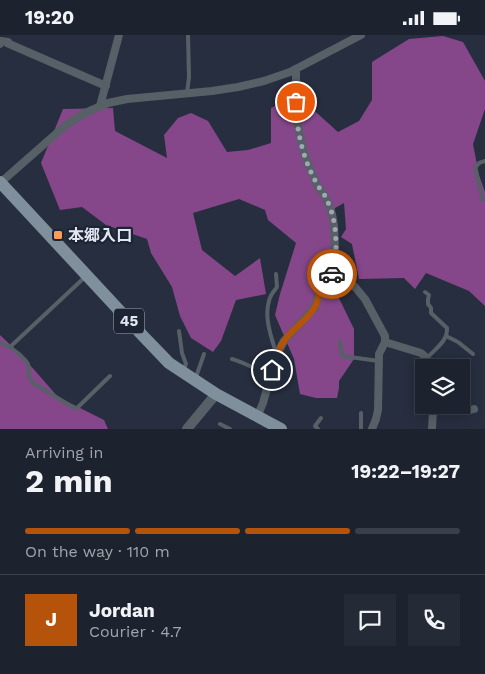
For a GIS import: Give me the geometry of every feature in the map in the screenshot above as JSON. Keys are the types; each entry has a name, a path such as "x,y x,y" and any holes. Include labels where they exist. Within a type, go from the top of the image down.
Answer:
{"main road":[{"name":"45","path":"0,183 170,363 216,394 277,428"}],"street":[{"path":"100,107 119,35"},
{"path":"0,183 66,125 85,113 108,103 127,99 238,87 264,81 296,69 360,35"},
{"path":"0,44 1,41 8,42 106,86"},
{"path":"296,69 296,115 300,141 313,176 326,198 332,215 336,272 355,287 365,299 385,336 385,343 379,354 378,410 372,429"},
{"path":"257,417 263,403 276,356 284,341 315,307 322,284 327,277 336,272"},
{"path":"385,343 421,353 427,358"},
{"path":"187,429 216,394"},
{"path":"470,410 474,409"},
{"path":"431,414 432,429"}],"lane":[{"path":"187,93 190,77 188,35"},
{"path":"483,200 475,168 478,163 485,161"},
{"path":"276,275 277,287 268,302 267,324 276,356"},
{"path":"10,347 87,276"},
{"path":"425,292 429,295 428,303 432,316 447,329 446,336 427,358"},
{"path":"179,331 182,353 186,364 182,372"},
{"path":"446,336 458,342 473,354"},
{"path":"340,341 342,356 379,361"},
{"path":"0,343 10,347 26,361 29,376 33,383 74,408 77,408 110,377"},
{"path":"195,381 204,353"},
{"path":"232,359 249,365 258,371 268,385"},
{"path":"360,413 361,429"},
{"path":"318,429 315,426 321,418"},
{"path":"220,424 230,429"}],"shaded area":[{"path":"443,36 463,42 485,81 485,109 473,144 479,175 485,192 485,306 469,291 426,273 415,289 404,278 359,279 352,244 341,237 346,229 344,203 335,208 331,228 333,269 319,277 337,294 354,329 354,359 339,381 337,398 316,398 300,394 294,359 275,315 296,243 268,220 265,210 239,199 193,213 202,250 235,276 260,258 266,294 236,300 221,341 213,352 191,338 180,316 172,287 151,253 147,239 106,225 82,207 60,210 41,163 63,109 113,108 115,131 167,158 164,135 178,118 191,113 208,121 227,152 248,150 271,143 271,108 288,100 308,105 338,132 359,121 372,100 372,62 409,39"},
{"path":"0,335 23,357 58,397 104,420 108,429 0,429"}],"way so far":[{"path":"296,102 300,141 317,185 326,198 332,215 336,245 336,272 332,274"}],"place":[{"name":"本郷入口","path":"58,235"}],"route":[{"path":"272,370 276,356 284,341 315,307 322,284 332,274"}]}
